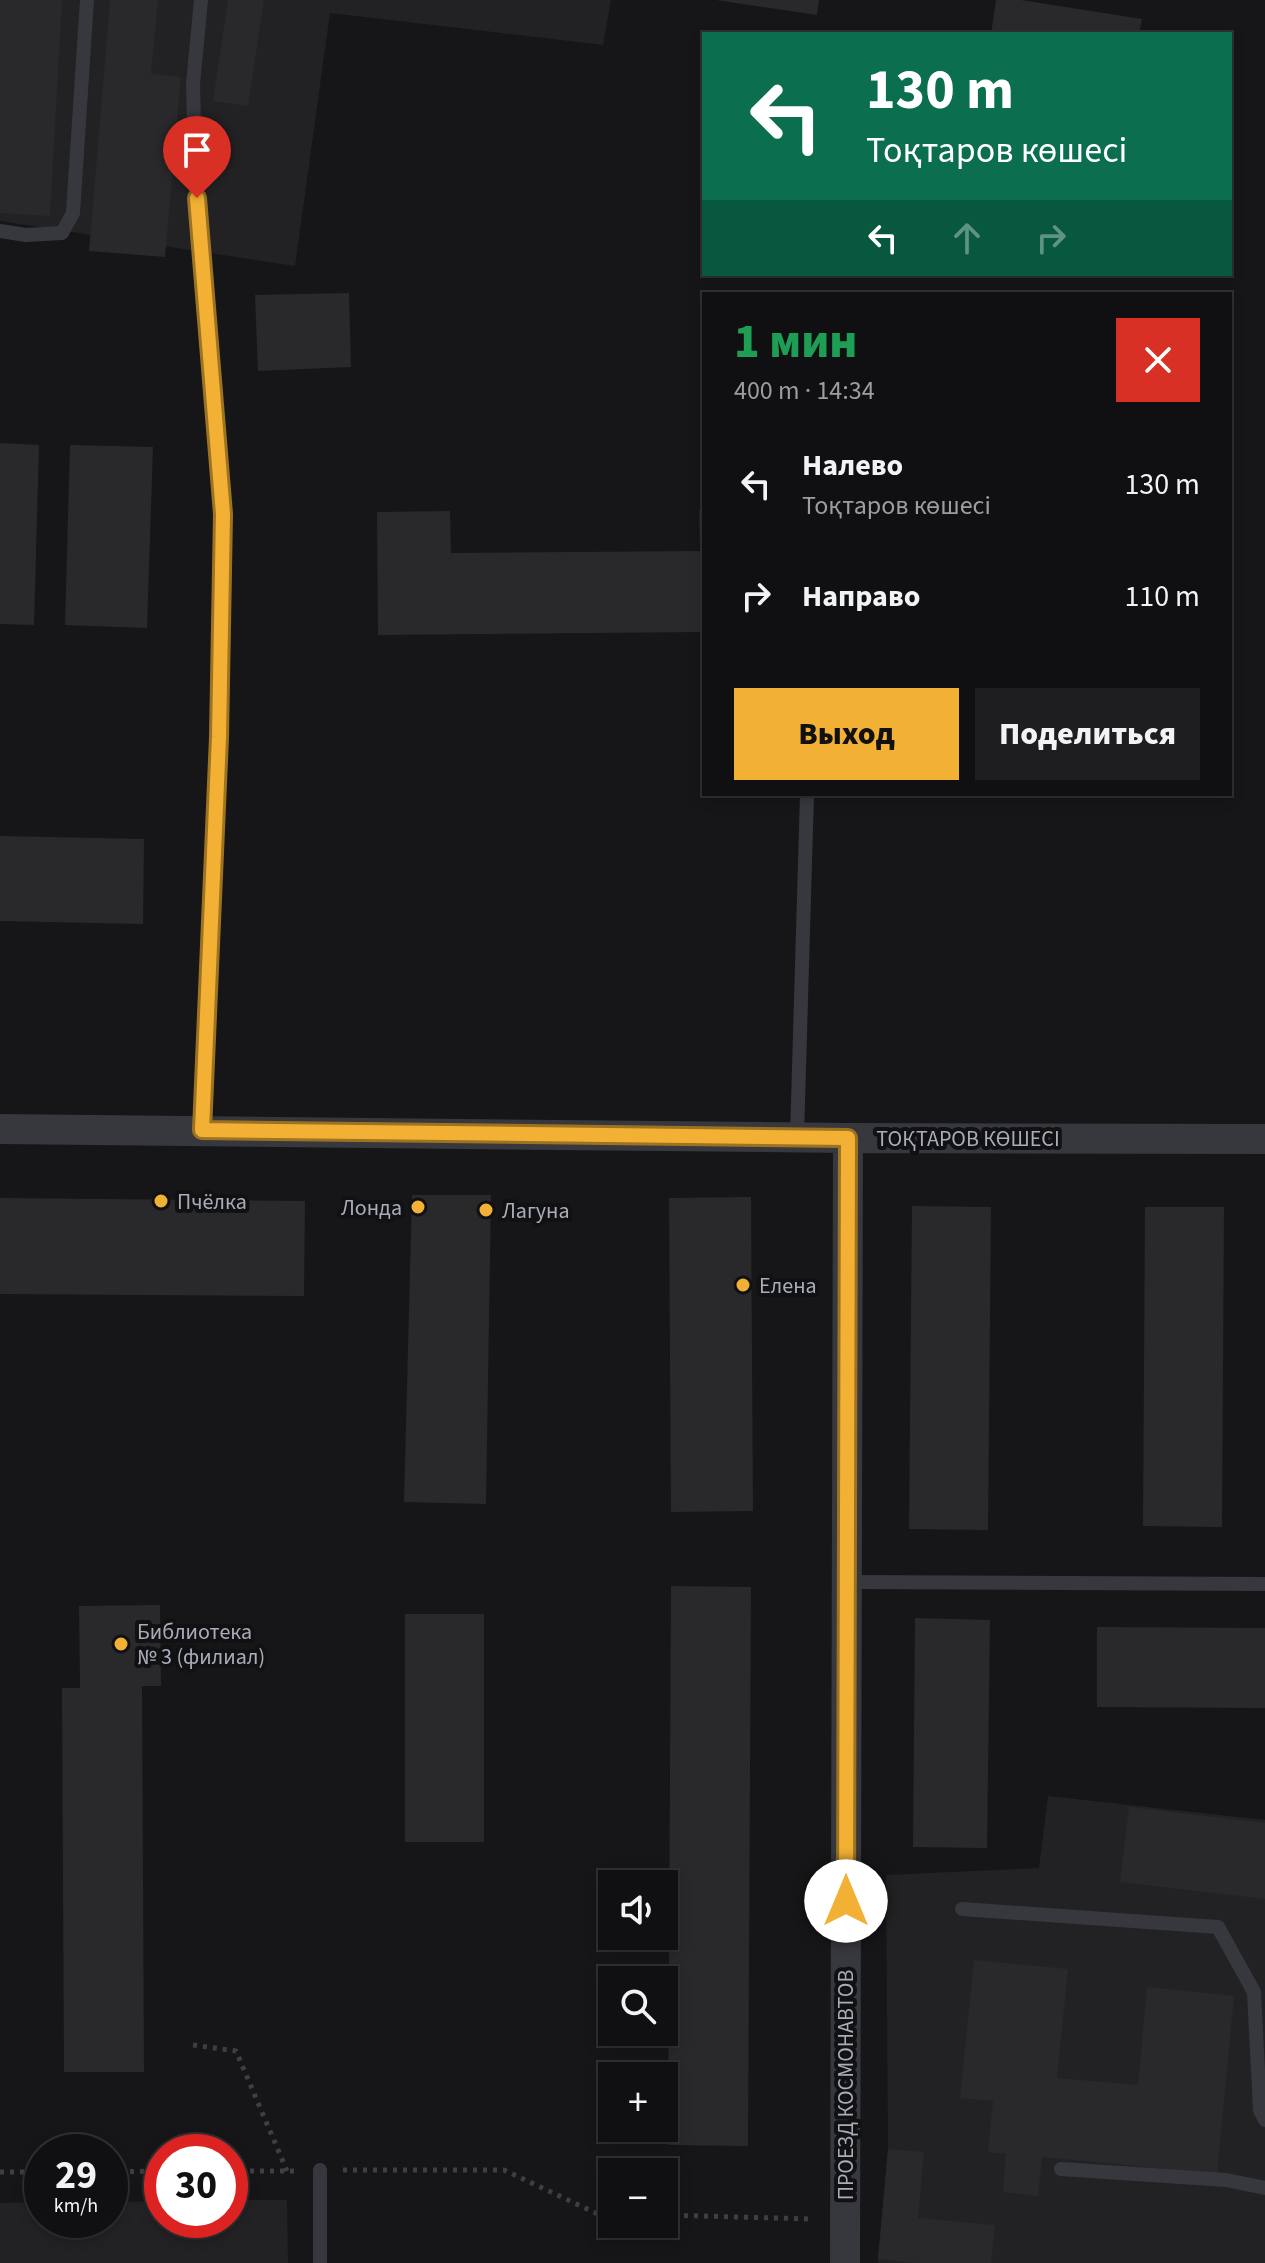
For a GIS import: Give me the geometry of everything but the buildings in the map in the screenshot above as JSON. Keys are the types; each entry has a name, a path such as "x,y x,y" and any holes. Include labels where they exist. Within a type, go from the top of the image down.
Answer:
{"street":[{"name":"ТОҚТАРОВ КӨШЕСІ","path":"0,1129 1265,1139"},
{"name":"ПРОЕЗД КОСМОНАВТОВ","path":"845,2263 848,1138"}],"lane":[{"path":"0,231 26,235 62,233 73,213 87,0"},
{"path":"201,0 193,84 195,167 223,514 219,737 202,1130"},
{"path":"797,1137 807,796"},
{"path":"847,1582 1265,1584"},
{"path":"962,1909 1218,1927 1254,1992 1260,2110 1265,2120"},
{"path":"1061,2169 1226,2180 1265,2188"},
{"path":"320,2170 320,2263"}],"path":[{"path":"193,2045 236,2051 287,2171"},
{"path":"248,2171 504,2170 598,2214"},
{"path":"0,2172 24,2172"},
{"path":"678,2215 845,2219"}],"shaded area":[{"path":"0,0 611,0 603,45 330,13 295,266 0,221"},
{"path":"1048,1796 1265,1820 1265,2263 878,2263 888,2149 886,1875 1039,1868"},
{"path":"248,2200 287,2200 288,2263 0,2263 0,2203 24,2202 24,2238 128,2238 128,2202 144,2201 144,2238 248,2238"}],"place":[{"name":"Пчёлка","path":"161,1201"},
{"name":"Лонда","path":"418,1207"},
{"name":"Лагуна","path":"486,1210"},
{"name":"Елена","path":"743,1285"},
{"name":"Библиотека № 3 (филиал)","path":"121,1644"}],"route":[{"path":"197,198 223,514 219,737 202,1130 848,1138 846,1901"}]}
